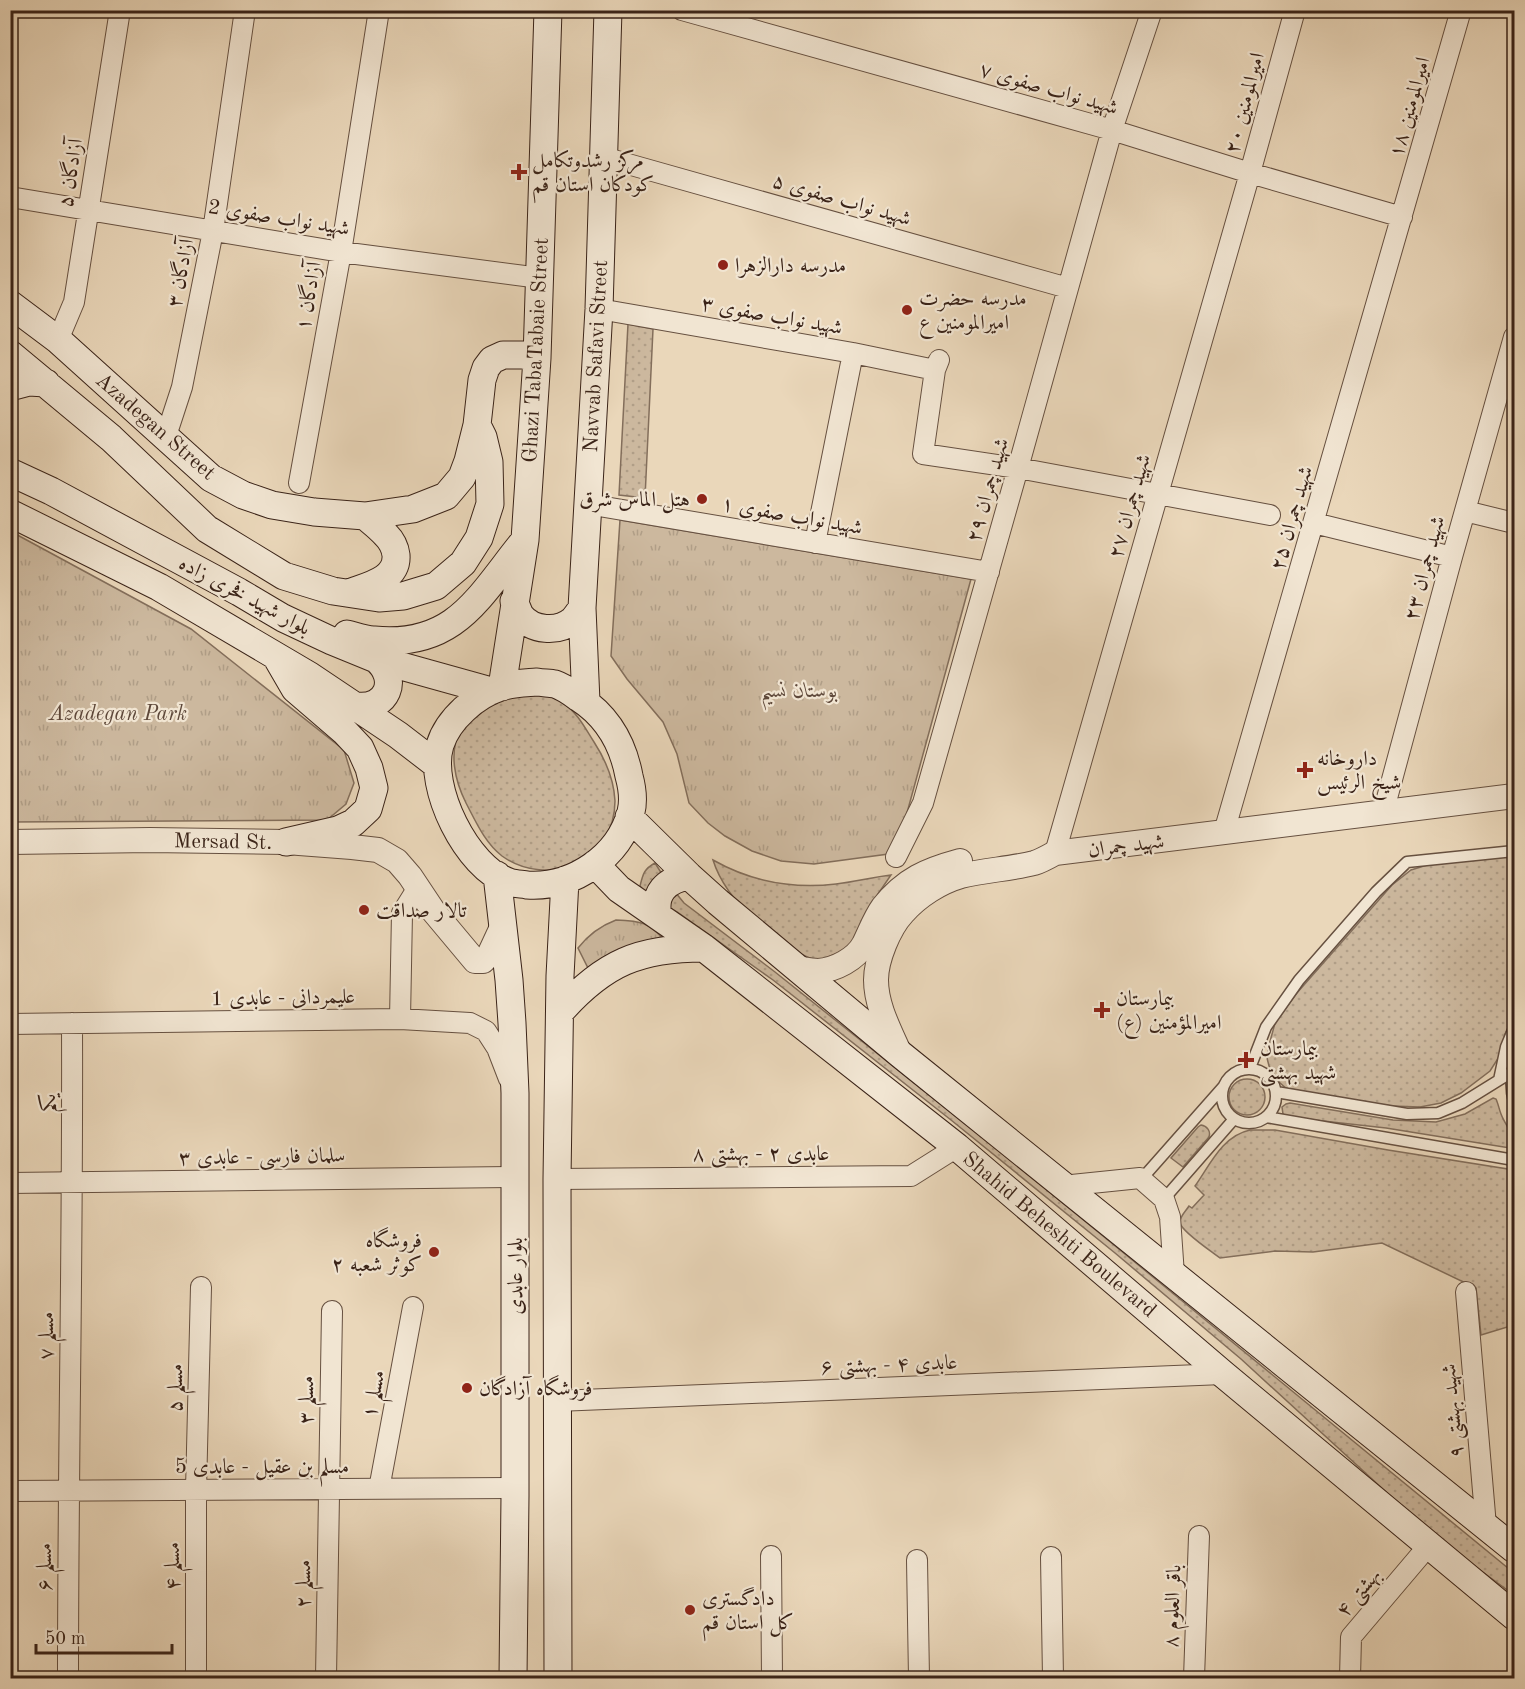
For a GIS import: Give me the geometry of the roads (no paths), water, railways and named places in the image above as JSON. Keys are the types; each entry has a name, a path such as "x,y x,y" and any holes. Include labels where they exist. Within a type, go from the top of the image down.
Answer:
{"main road":[{"name":"Ghazi TabaTabaie Street","path":"496,689 525,540 537,358 548,10"},
{"name":"Navvab Safavi Street","path":"586,702 582,608 599,309 609,10"},
{"name":"Azadegan Street","path":"10,304 58,340 212,478 243,495 272,505 365,516 413,509 446,496 462,477 477,425"},
{"name":"Azadegan Street","path":"10,354 111,438 207,529 284,576 333,591 379,598 403,596 436,586 463,563 479,538 490,504 489,462 483,437 477,425"},
{"path":"477,425 482,380 492,360 503,355 537,358"},
{"path":"10,387 29,382 46,383"},
{"name":"بلوار شهید فخری زاده","path":"10,472 51,491 228,586 282,618 376,659 496,689"},
{"name":"بلوار شهید فخری زاده","path":"10,513 159,586 356,706 437,765"},
{"path":"348,593 380,580 392,572 396,559 395,547 387,536 365,516"},
{"path":"282,618 373,640 408,640 440,631 463,615 525,540"},
{"path":"514,601 520,615 531,625 546,629 560,628 573,620 582,608"},
{"path":"277,657 295,689 360,748 369,768 374,788 368,809 353,823 338,830 286,842"},
{"path":"356,706 372,706 379,702 388,688 387,671 376,659"},
{"path":"528,682 555,684 586,702 604,720 617,738 626,759 632,789 632,811 611,849 581,873 547,884 528,885 509,882 480,862 466,845 450,818 442,795 437,765 440,745 448,728 460,713 474,701 496,689 528,682"},
{"name":"Shahid Beheshti Boulevard","path":"629,817 689,876 795,968 1062,1186 1515,1549"},
{"name":"Shahid Beheshti Boulevard","path":"595,864 619,889 704,948 957,1147 1223,1374 1515,1616"},
{"name":"بلوار عابدی","path":"496,875 513,1023 515,1094 513,1678"},
{"path":"658,916 656,906 659,894 667,884 677,878 689,876"},
{"name":"بلوار عابدی","path":"558,1678 557,1179 560,976 565,880"},
{"path":"561,1011 579,991 624,961 650,952 676,948 704,948"}],"street":[{"name":"آزادگان ۵","path":"58,340 74,302 120,10"},
{"name":"آزادگان ۳","path":"166,436 182,387 213,231 245,10"},
{"name":"آزادگان ۱","path":"298,483 341,252 379,10"},
{"name":"شهید نواب صفوی ۷","path":"682,10 1112,130 1402,217"},
{"name":"شهید چمران ۲۹","path":"896,857 923,803 1112,130 1152,10"},
{"name":"امیرالمومنین ۲۰","path":"1250,173 1295,10"},
{"name":"امیرالمومنین ۱۸","path":"1402,217 1461,10"},
{"name":"شهید نواب صفوی ۵","path":"603,158 1068,288"},
{"name":"شهید چمران ۲۷","path":"1054,853 1250,173"},
{"name":"شهید نواب صفوی 2","path":"10,197 341,252 540,278"},
{"name":"شهید چمران ۲۵","path":"1224,832 1402,217"},
{"name":"شهید نواب صفوی ۳","path":"599,309 853,353 937,365 922,454 1018,468"},
{"name":"شهید چمران ۲۳","path":"1383,813 1452,556 1515,337"},
{"path":"815,543 853,353"},
{"path":"1018,468 1270,515"},
{"name":"شهید نواب صفوی ۱","path":"587,504 989,572"},
{"path":"1465,511 1515,523"},
{"path":"1314,523 1452,556"},
{"name":"شهید چمران","path":"900,1054 878,999 876,980 878,963 888,936 903,913 943,882 961,876 1034,863 1054,853 1515,796"},
{"name":"Mersad St.","path":"10,842 150,840 286,842 378,850 397,861 434,912 475,961 483,961 489,955 502,927"},
{"path":"795,968 818,971 830,969 854,956 863,946 868,932 883,908 916,876 960,861 987,855 1036,850 1054,853"},
{"path":"400,1019 402,913 417,889"},
{"name":"علیمردانی - عابدی 1","path":"10,1024 400,1019 470,1023 486,1031 497,1048 515,1094"},
{"name":"یکم","path":"72,1023 72,1182"},
{"name":"عابدی ۲ - بهشتی ۸","path":"557,1179 911,1176 957,1147"},
{"name":"سلمان فارسی - عابدی ۳","path":"10,1183 515,1177"},
{"path":"1062,1186 1140,1178 1164,1199 1170,1217 1174,1275"},
{"name":"مسلم ۷","path":"68,1491 72,1182"},
{"name":"مسلم ۵","path":"196,1490 201,1287"},
{"name":"شهید بهشتی ۹","path":"1466,1292 1486,1526"},
{"name":"مسلم ۱","path":"379,1489 413,1307"},
{"name":"مسلم ۳","path":"328,1489 332,1311"},
{"name":"عابدی ۴ - بهشتی ۶","path":"557,1401 1223,1374"},
{"name":"مسلم بن عقیل - عابدی 5","path":"10,1491 515,1488"},
{"name":"مسلم ۲","path":"326,1678 328,1489"},
{"name":"مسلم ۴","path":"196,1490 196,1678"},
{"name":"مسلم ۶","path":"68,1491 68,1678"},
{"name":"باقر العلوم ۸","path":"1194,1678 1199,1536"},
{"name":"بهشتی ۴","path":"1350,1678 1351,1637 1429,1545"},
{"path":"771,1556 772,1678"},
{"path":"1051,1557 1053,1678"},
{"path":"917,1560 920,1678"}],"lane":[{"path":"1250,1068 1266,1028 1299,980 1376,892 1407,862 1515,851"},
{"path":"1499,1080 1506,1047 1515,1028"},
{"path":"1140,1178 1147,1173 1233,1073 1250,1068 1266,1074 1272,1081 1276,1092 1274,1107 1266,1118 1252,1124 1242,1123 1227,1113 1222,1104 1223,1086"},
{"path":"1276,1092 1407,1114 1438,1113 1462,1103 1499,1080 1513,1068"},
{"path":"1513,1068 1515,1102"},
{"path":"1266,1118 1515,1160"},
{"path":"1164,1199 1234,1119"}],"place":[{"name":"مرکز رشدوتکامل کودکان استان قم","path":"519,172"},
{"name":"مدرسه دارالزهرا","path":"723,265"},
{"name":"مدرسه حضرت امیرالمومنین ع","path":"907,310"},
{"name":"هتل الماس شرق","path":"702,499"},
{"name":"داروخانه شیخ الرئیس","path":"1305,770"},
{"name":"تالار صداقت","path":"364,910"},
{"name":"بیمارستان امیرالمؤمنین (ع)","path":"1102,1010"},
{"name":"بیمارستان شهید بهشتی","path":"1246,1060"},
{"name":"فروشگاه کوثر شعبه ۲","path":"434,1252"},
{"name":"فروشگاه آزادگان","path":"467,1388"},
{"name":"دادگستری کل استان قم","path":"690,1610"}],"park label":[{"name":"بوستان نسیم","path":"799,690"},
{"name":"Azadegan Park","path":"118,713"}]}
